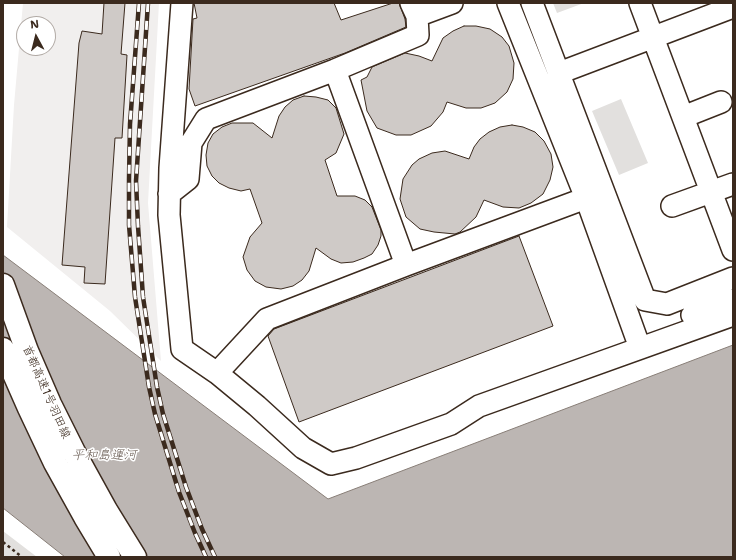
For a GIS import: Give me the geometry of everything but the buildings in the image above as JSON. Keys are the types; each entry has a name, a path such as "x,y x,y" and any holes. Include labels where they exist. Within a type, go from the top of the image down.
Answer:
{"highway":[{"name":"首都高速1号羽田線","path":"3,285 27,351 53,411 98,497 134,557"},
{"name":"首都高速1号羽田線","path":"3,349 55,463 109,557"}],"lane":[{"path":"182,3 169,194 169,215 182,349 217,373 257,406 303,448 331,464 356,458 451,424 479,406 638,343 729,300 733,301"},
{"path":"169,194 188,179 191,143 206,119 335,70 418,35 414,10 452,3"},
{"path":"508,3 586,198 638,343"},
{"path":"532,3 645,300 667,304 733,278"},
{"path":"640,3 733,250"},
{"path":"559,74 733,7"},
{"path":"335,70 406,265"},
{"path":"683,117 721,102"},
{"path":"672,206 733,184"},
{"path":"217,373 267,319 586,198"},
{"path":"638,343 733,315"}],"path":[{"path":"3,542 22,557"}],"shaded area":[{"path":"23,3 159,3 148,203 161,361 110,311 7,227 18,56 56,56 56,16 22,16"},
{"path":"553,3 584,3 557,13"},
{"path":"621,99 648,163 619,175 592,111"},
{"path":"3,531 37,557 3,557"}],"water":[{"name":"平和島運河","path":"3,255 328,499 733,345 733,557 65,557 3,508"}],"railway":[{"path":"139,3 130,124 129,179 129,225 135,297 149,387 155,414 179,492 206,557"},
{"path":"148,3 136,181 143,297 157,387 163,414 186,487 202,529 215,557"}]}
